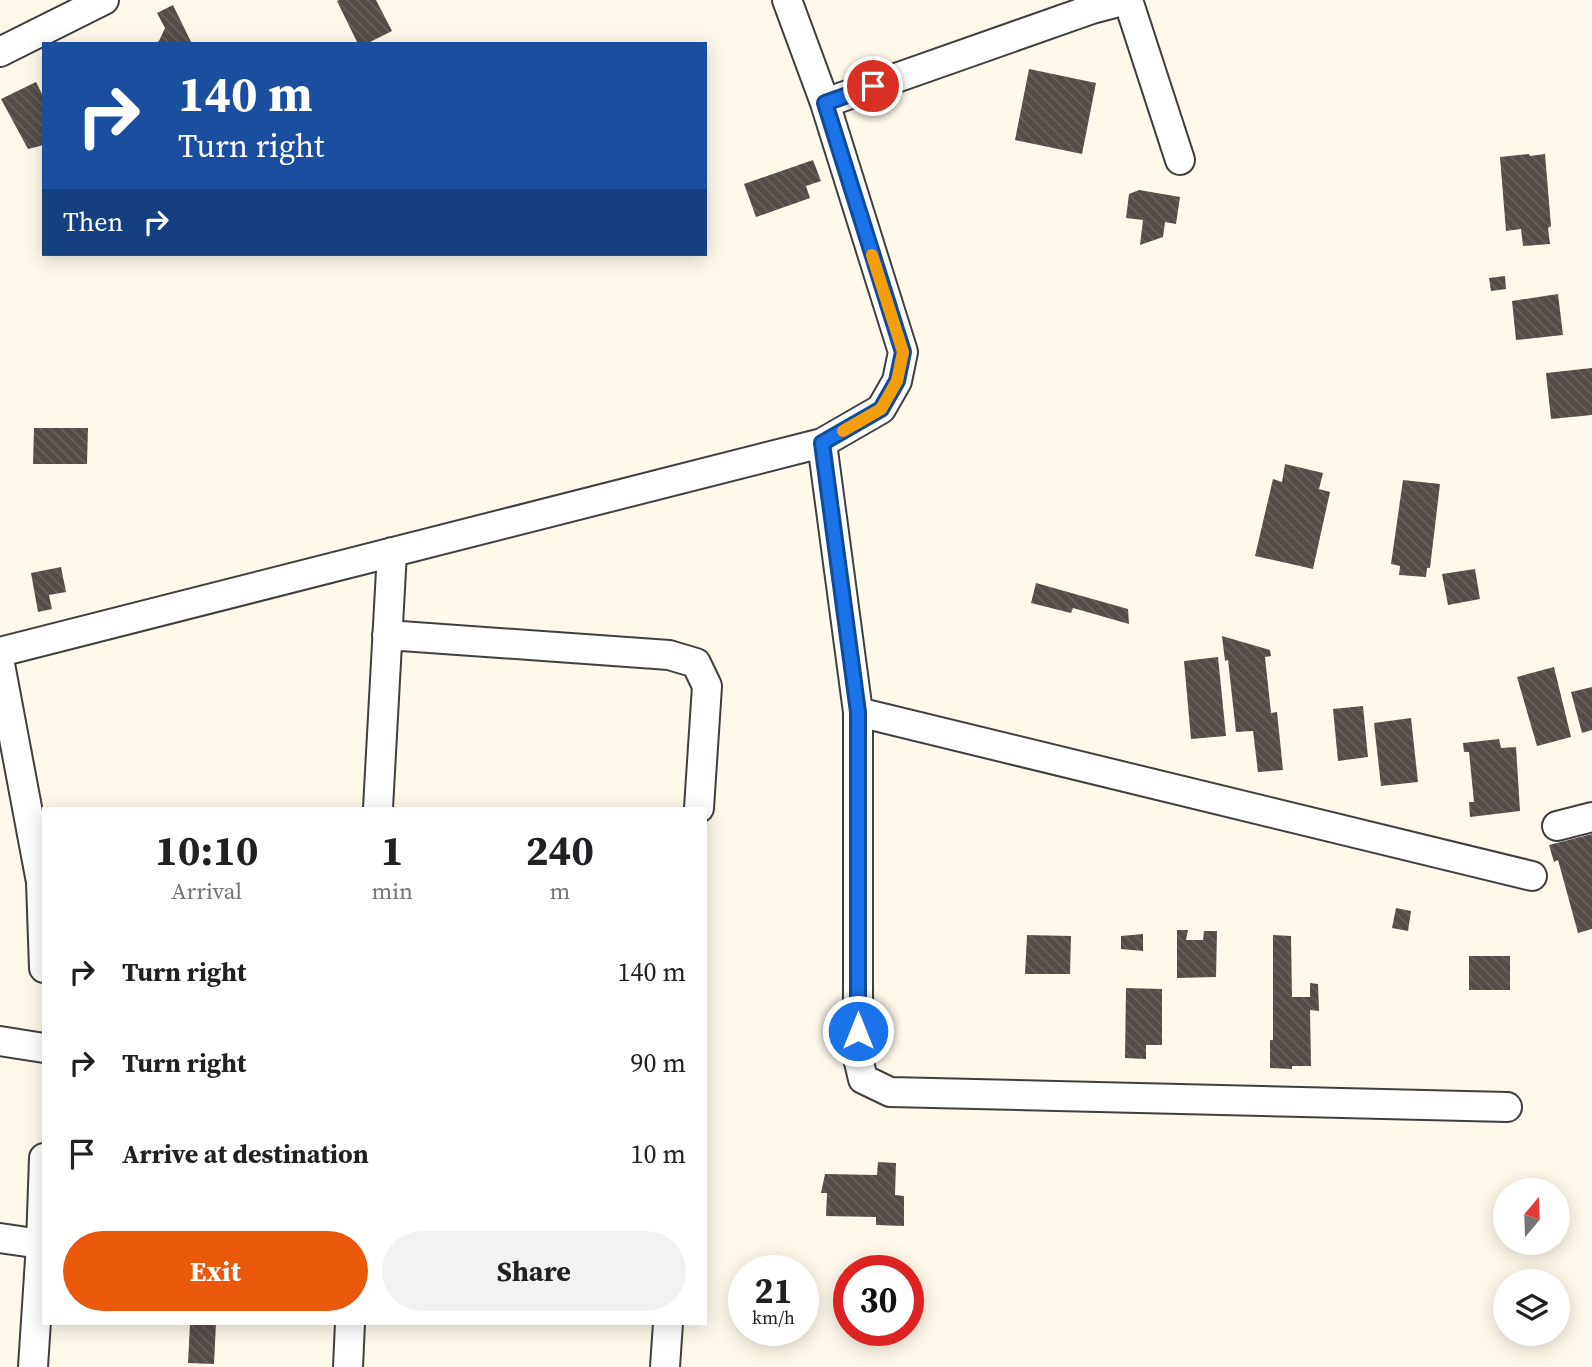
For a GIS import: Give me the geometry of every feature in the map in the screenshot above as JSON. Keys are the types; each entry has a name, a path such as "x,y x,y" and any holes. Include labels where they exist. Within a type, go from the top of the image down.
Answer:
{"street":[{"path":"0,52 104,0"},
{"path":"0,652 822,443 881,409 897,381 903,352 825,103 787,0"},
{"path":"825,103 1092,9 1127,0 1180,160"},
{"path":"822,443 858,712 858,1058 863,1079 890,1092 1507,1107"},
{"path":"378,807 392,552"},
{"path":"387,635 669,655 696,663 707,686 699,807"},
{"path":"0,664 41,881 42,910"},
{"path":"858,712 1532,876"},
{"path":"1558,826 1592,817"},
{"path":"0,1041 42,1048"},
{"path":"33,1367 42,1215"},
{"path":"0,1237 41,1244"},
{"path":"348,1367 350,1325"},
{"path":"665,1367 668,1325"}],"building":[{"path":"376,0 392,31 370,42 357,42 337,1"},
{"path":"173,5 191,42 157,42 165,28 157,13"},
{"path":"1029,69 1096,83 1082,154 1015,140"},
{"path":"36,82 42,94 42,146 28,149 1,99"},
{"path":"1545,154 1550,244 1523,246 1521,229 1506,231 1500,157"},
{"path":"813,160 821,181 806,186 810,198 756,217 744,184"},
{"path":"1139,190 1180,197 1176,224 1165,222 1163,237 1140,245 1143,220 1126,218 1129,194"},
{"path":"1505,276 1506,289 1491,291 1489,278"},
{"path":"1558,294 1563,335 1516,340 1512,301"},
{"path":"1592,368 1592,415 1551,419 1546,373"},
{"path":"34,428 88,428 87,464 33,464"},
{"path":"1285,464 1323,473 1319,489 1330,492 1313,569 1255,556 1273,479 1282,482"},
{"path":"1403,480 1440,484 1430,568 1427,568 1426,577 1399,575 1400,566 1391,564"},
{"path":"61,567 66,592 49,595 52,609 38,612 31,573"},
{"path":"1475,569 1480,599 1448,605 1442,574"},
{"path":"1036,583 1128,609 1129,624 1073,608 1071,613 1031,603"},
{"path":"1222,636 1270,650 1271,656 1265,657 1271,713 1277,712 1283,770 1258,772 1253,731 1236,732 1228,660 1225,661"},
{"path":"1218,657 1226,736 1191,739 1184,661"},
{"path":"1554,667 1571,737 1537,746 1517,677"},
{"path":"1592,687 1592,730 1582,733 1571,692"},
{"path":"1363,706 1368,757 1338,761 1333,709"},
{"path":"1411,718 1418,782 1381,786 1374,723"},
{"path":"1499,739 1501,748 1516,747 1520,811 1470,817 1469,802 1474,802 1469,752 1464,752 1463,743"},
{"path":"1592,834 1592,929 1578,933 1558,860 1554,862 1549,845"},
{"path":"1396,908 1411,911 1408,931 1392,928"},
{"path":"1177,930 1188,930 1186,940 1203,940 1204,931 1217,931 1216,977 1177,978"},
{"path":"1143,934 1143,951 1121,949 1121,936"},
{"path":"1027,935 1071,936 1070,974 1025,974"},
{"path":"1273,935 1291,936 1292,997 1310,997 1310,983 1318,984 1319,1011 1310,1010 1311,1066 1270,1068 1270,1040 1273,1040"},
{"path":"1469,956 1510,956 1510,990 1469,990"},
{"path":"1126,988 1162,989 1162,1045 1146,1045 1146,1059 1125,1058"},
{"path":"878,1162 896,1163 895,1195 904,1196 904,1226 876,1225 876,1217 826,1216 827,1193 821,1193 825,1174 877,1175"},
{"path":"190,1325 216,1325 214,1364 188,1363"}],"slow traffic":[{"path":"843,431 881,409 897,381 903,352 872,255"}],"route":[{"path":"858,1031 858,712 822,443 881,409 897,381 903,352 825,103 873,86"}]}
